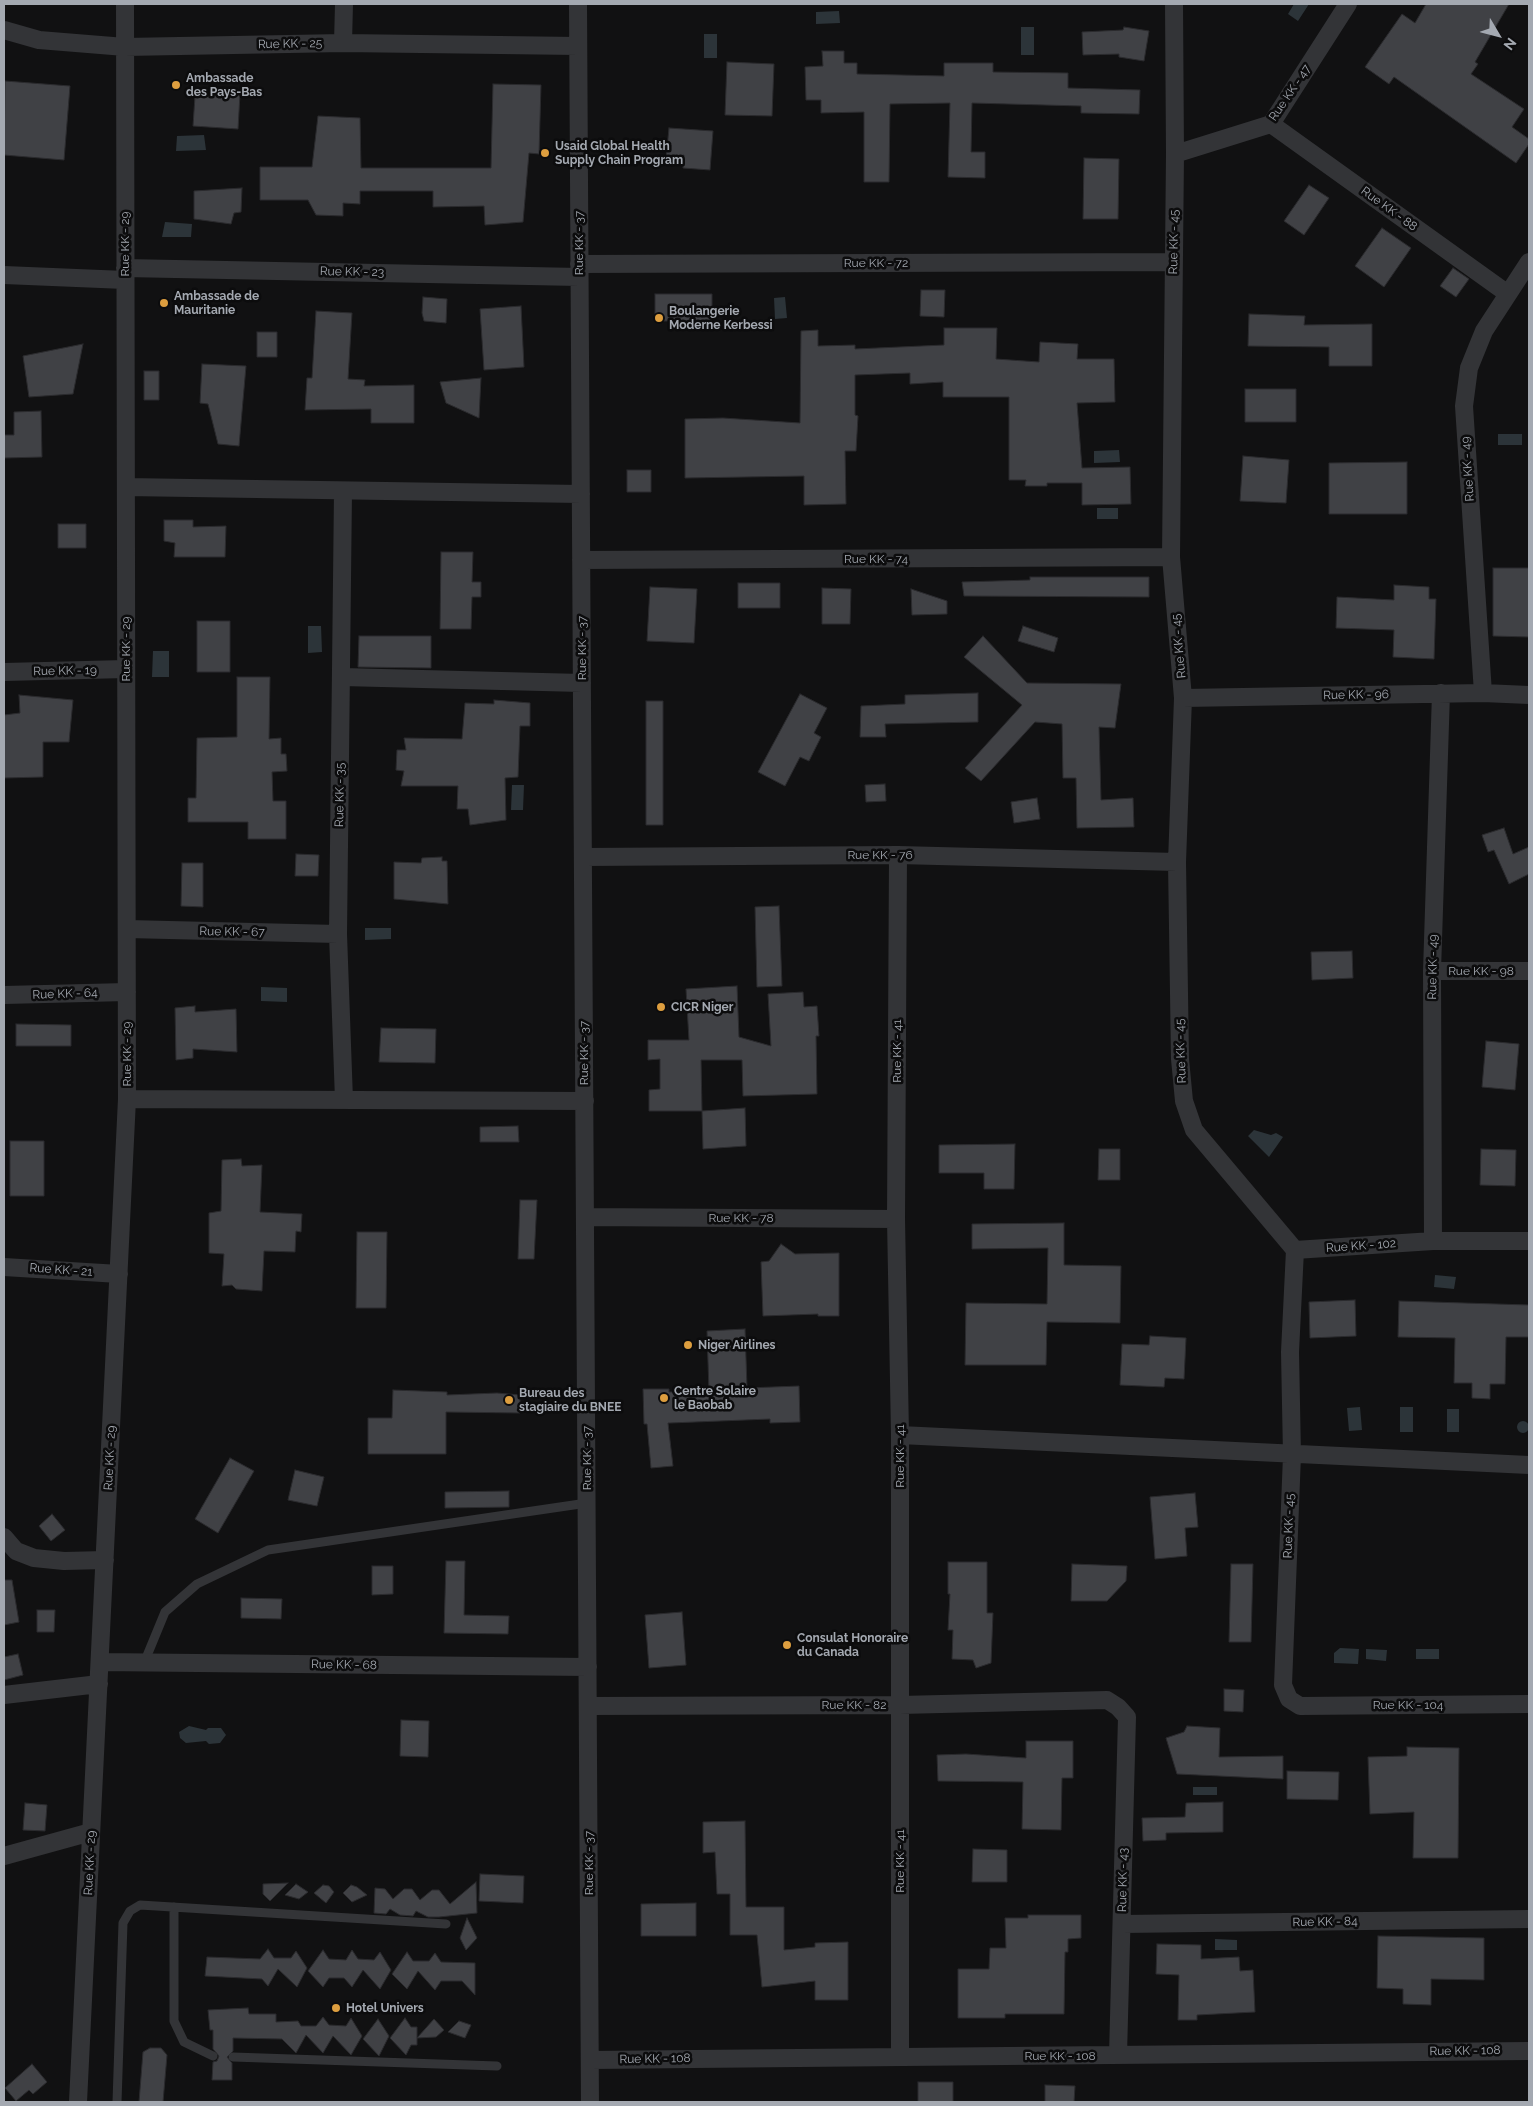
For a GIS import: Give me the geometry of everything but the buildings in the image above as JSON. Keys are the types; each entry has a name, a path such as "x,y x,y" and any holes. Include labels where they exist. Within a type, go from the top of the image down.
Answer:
{"street":[{"name":"Rue KK - 29","path":"78,2102 127,1099 125,4"},
{"path":"343,43 344,4"},
{"name":"Rue KK - 37","path":"578,4 590,2102"},
{"name":"Rue KK - 45","path":"1174,4 1175,154 1171,557 1183,698 1177,862 1180,1059 1184,1100 1194,1130 1295,1250 1290,1352 1292,1455 1283,1685 1289,1699"},
{"name":"Rue KK - 47","path":"1175,154 1271,124 1348,4"},
{"name":"Rue KK - 25","path":"4,30 40,40 125,47 343,43 578,46"},
{"name":"Rue KK - 88","path":"1271,124 1508,294"},
{"name":"Rue KK - 72","path":"579,271 1173,262"},
{"name":"Rue KK - 49","path":"1483,693 1464,406 1469,368 1484,331 1529,262"},
{"name":"Rue KK - 23","path":"4,275 579,271"},
{"path":"126,487 581,494"},
{"name":"Rue KK - 35","path":"343,491 338,934 344,1100"},
{"name":"Rue KK - 74","path":"581,560 1171,557"},
{"name":"Rue KK - 19","path":"4,672 126,669"},
{"path":"342,677 582,683"},
{"name":"Rue KK - 49","path":"1433,1241 1432,971 1441,693"},
{"name":"Rue KK - 96","path":"1183,698 1441,693 1529,695"},
{"name":"Rue KK - 76","path":"583,857 898,855 1177,862"},
{"name":"Rue KK - 41","path":"898,855 896,1219 900,1435 900,2057"},
{"name":"Rue KK - 67","path":"127,929 338,934"},
{"name":"Rue KK - 98","path":"1432,971 1529,971"},
{"name":"Rue KK - 64","path":"4,995 127,992"},
{"path":"127,1099 584,1101"},
{"name":"Rue KK - 78","path":"585,1217 896,1219"},
{"name":"Rue KK - 102","path":"1295,1250 1433,1241 1529,1241"},
{"name":"Rue KK - 21","path":"4,1267 119,1274"},
{"path":"900,1435 1529,1465"},
{"path":"4,1537 16,1551 34,1558 64,1561 105,1560"},
{"name":"Rue KK - 68","path":"100,1662 588,1667"},
{"path":"4,1695 99,1684"},
{"name":"Rue KK - 104","path":"1289,1699 1300,1706 1529,1704"},
{"name":"Rue KK - 82","path":"588,1706 900,1705 1107,1700 1118,1707"},
{"name":"Rue KK - 43","path":"1118,1707 1126,1718 1118,2055"},
{"path":"4,1856 91,1832"},
{"name":"Rue KK - 84","path":"1122,1924 1529,1919"},
{"name":"Rue KK - 108","path":"590,2060 1529,2051"}],"lane":[{"path":"144,1663 165,1612 197,1584 268,1550 587,1502"},
{"path":"117,2102 123,1923 130,1911 140,1905 446,1924"},
{"path":"174,1908 174,2021 184,2042 213,2056"},
{"path":"232,2057 497,2066"}],"shaded area":[{"path":"1294,4 1309,4 1298,21 1288,14"},
{"path":"839,11 840,23 816,24 816,12"},
{"path":"1021,27 1034,27 1034,55 1021,55"},
{"path":"704,34 717,34 717,58 704,58"},
{"path":"204,135 206,150 176,151 177,136"},
{"path":"165,222 192,224 191,237 162,237"},
{"path":"785,297 787,318 775,319 774,298"},
{"path":"1498,434 1522,434 1522,445 1498,445"},
{"path":"1119,450 1120,462 1094,463 1094,451"},
{"path":"1097,508 1118,508 1118,519 1097,519"},
{"path":"308,626 321,626 322,652 308,653"},
{"path":"153,651 169,651 169,677 152,677"},
{"path":"512,785 524,785 523,810 511,810"},
{"path":"365,928 391,928 391,939 365,940"},
{"path":"261,987 287,988 287,1002 261,1001"},
{"path":"1254,1130 1271,1135 1276,1133 1283,1137 1269,1157 1248,1136"},
{"path":"1435,1275 1456,1277 1454,1289 1434,1287"},
{"path":"1360,1407 1362,1430 1349,1431 1347,1408"},
{"path":"1400,1407 1413,1407 1413,1432 1400,1432"},
{"path":"1447,1409 1459,1409 1459,1432 1447,1432"},
{"path":"1521,1421 1525,1421 1529,1427 1525,1433 1521,1433 1517,1429 1517,1425"},
{"path":"1340,1648 1359,1649 1358,1664 1334,1663 1334,1653"},
{"path":"1366,1649 1387,1650 1386,1661 1366,1659"},
{"path":"1416,1649 1439,1649 1439,1659 1416,1659"},
{"path":"189,1726 206,1730 208,1728 221,1728 226,1735 220,1743 209,1744 206,1741 186,1743 180,1738 179,1732"},
{"path":"1193,1787 1217,1787 1217,1795 1193,1795"},
{"path":"1215,1939 1237,1940 1237,1950 1215,1950"}],"place":[{"name":"Ambassade des Pays-Bas","path":"176,85"},
{"name":"Usaid Global Health Supply Chain Program","path":"545,153"},
{"name":"Ambassade de Mauritanie","path":"164,303"},
{"name":"Boulangerie Moderne Kerbessi","path":"659,318"},
{"name":"CICR Niger","path":"661,1007"},
{"name":"Niger Airlines","path":"688,1345"},
{"name":"Centre Solaire le Baobab","path":"664,1398"},
{"name":"Bureau des stagiaire du BNEE","path":"509,1400"},
{"name":"Consulat Honoraire du Canada","path":"787,1645"},
{"name":"Hotel Univers","path":"336,2008"}]}
